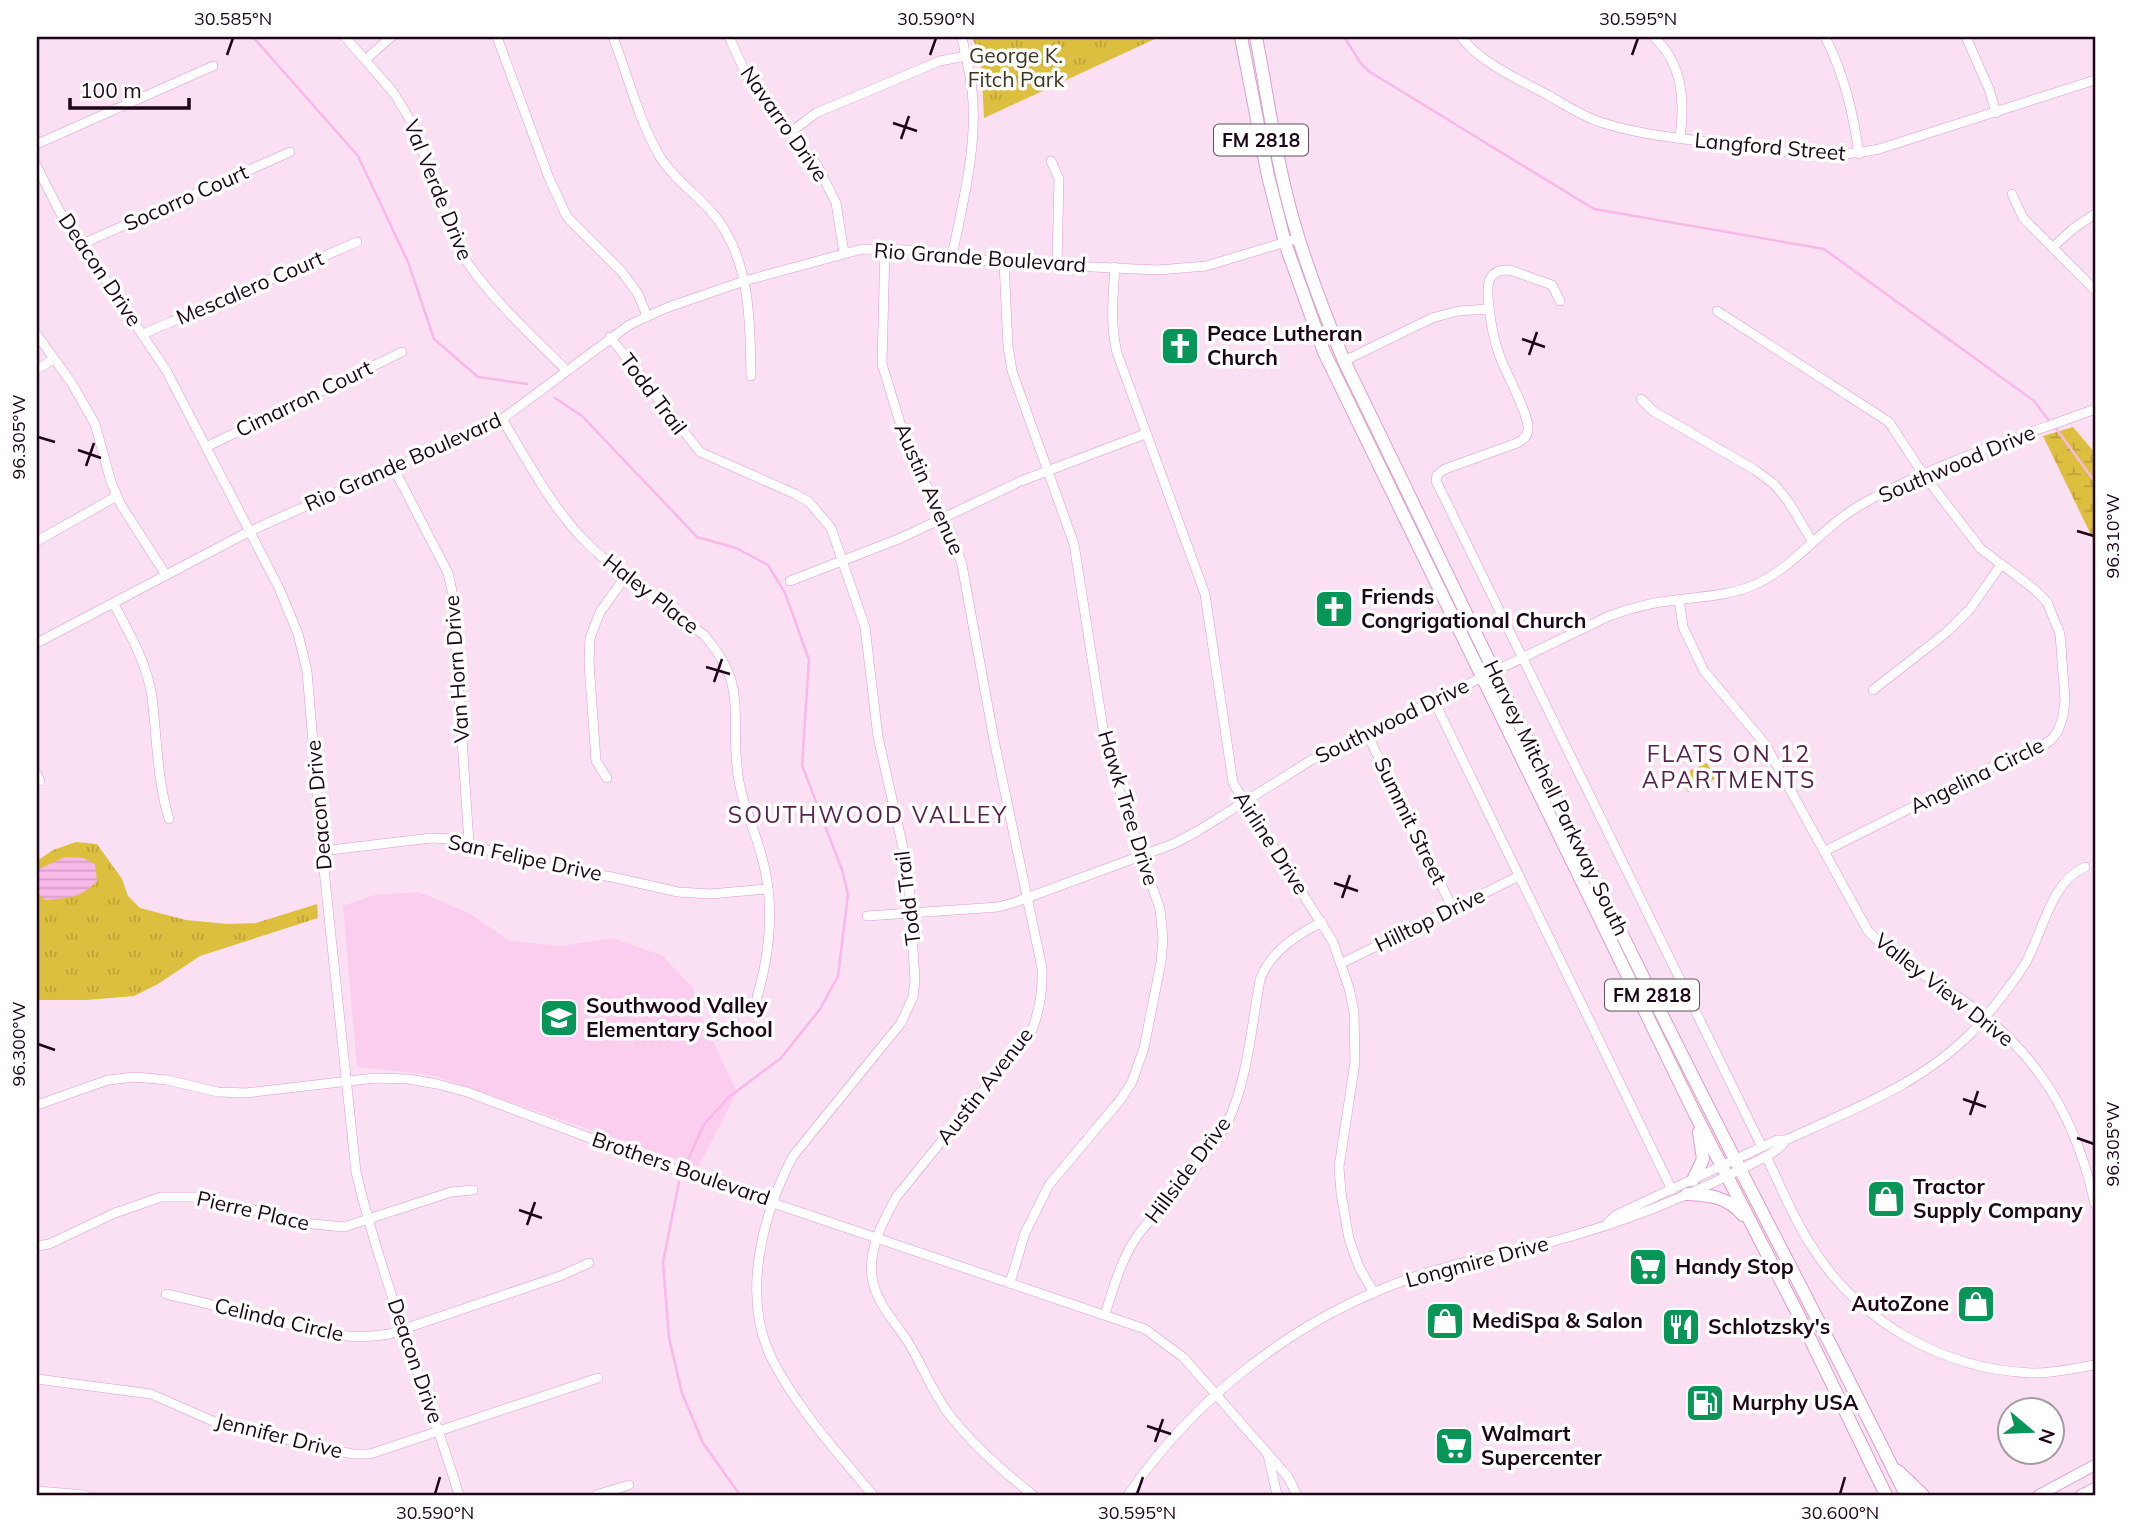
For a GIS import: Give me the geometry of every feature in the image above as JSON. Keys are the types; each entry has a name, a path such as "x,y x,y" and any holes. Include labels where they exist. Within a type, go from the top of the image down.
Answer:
{"highway":[{"name":"Harvey Mitchell Parkway South","path":"1241,37 1268,176 1285,243 1324,352 1694,1111 1731,1168 1751,1223 1884,1493"},
{"name":"Harvey Mitchell Parkway South","path":"1256,37 1278,153 1299,239 1329,326 1344,360 1731,1168 1852,1384 1906,1495"},
{"path":"1693,1180 1700,1168 1703,1151 1694,1111"},
{"path":"1687,1194 1714,1196 1729,1201 1751,1223"},
{"path":"1890,1463 1923,1495"}],"main road":[{"path":"2039,1495 2095,1465"},
{"path":"2081,1495 2095,1488"}],"street":[{"name":"Val Verde Drive","path":"345,37 393,92 412,123 461,253 493,295 566,370"},
{"path":"365,60 391,37"},
{"path":"496,37 566,217 622,272 638,294 647,316"},
{"path":"613,37 650,136 661,158 719,221 733,248 744,281 750,316 751,376"},
{"name":"Navarro Drive","path":"729,37 747,76 817,165 836,203 844,253"},
{"path":"952,256 967,182 973,130 972,90 962,37"},
{"name":"Langford Street","path":"1461,37 1469,47 1492,64 1598,122 1680,138 1817,155 1859,154 1899,144 2095,80"},
{"path":"1654,37 1667,51 1678,72 1683,91 1680,138"},
{"path":"1825,37 1838,62 1848,94 1859,154"},
{"path":"1966,37 1989,89 1996,113"},
{"path":"791,132 816,113 940,61 965,56"},
{"path":"37,144 213,66"},
{"name":"Socorro Court","path":"82,244 289,152"},
{"path":"1051,161 1059,179 1057,264"},
{"name":"Deacon Drive","path":"37,167 60,212 166,370 279,588 298,635 307,671 321,851 356,1172 367,1219 440,1431 459,1495"},
{"path":"2012,194 2023,218 2095,290"},
{"path":"2053,247 2095,214"},
{"name":"Rio Grande Boulevard","path":"37,643 250,531 502,419 610,337 647,316 744,281 844,253 885,248 1004,263 1158,270 1206,266 1299,239"},
{"name":"Mescalero Court","path":"143,334 357,242"},
{"name":"Austin Avenue","path":"885,248 883,372 912,462 953,537 962,565 994,740 1042,968 1042,989 1039,1011 1032,1030 897,1196 878,1239 872,1275 877,1297 908,1341 947,1412 996,1465 1033,1495"},
{"name":"Hawk Tree Drive","path":"1004,263 1008,346 1012,371 1074,544 1107,754 1160,909 1163,937 1161,962 1139,1066 1132,1082 1121,1099 1049,1185 1025,1233 1010,1283"},
{"name":"Airline Drive","path":"1115,267 1112,333 1145,435 1205,594 1233,783 1322,922 1342,963 1354,1012 1356,1043 1353,1084 1339,1167 1341,1194 1349,1239 1359,1267 1374,1293"},
{"path":"1560,301 1552,285 1503,270 1496,272 1488,283 1489,309 1497,350 1526,420 1527,434 1517,443 1445,469 1437,475 1439,487 1800,1227 1817,1255 1854,1299 1897,1332 1942,1355 1990,1369 2033,1373 2095,1365"},
{"path":"1344,360 1432,318 1458,311 1489,309"},
{"name":"Angelina Circle","path":"1717,311 1889,422 1923,474 1981,549 2047,602 2060,634 2065,700 2057,731 2042,747 2028,755 1996,765 1825,851"},
{"path":"37,335 71,382 95,424 117,496 166,575"},
{"name":"Todd Trail","path":"610,337 700,452 809,502 831,528 865,627 878,737 908,870 915,979 913,997 901,1023 793,1156 780,1181 758,1266 758,1301 768,1347 794,1396 873,1495"},
{"name":"Cimarron Court","path":"206,447 402,352"},
{"path":"37,369 54,359"},
{"path":"1641,399 1653,411 1755,470 1774,484 1788,500 1812,541"},
{"name":"Southwood Drive","path":"867,916 998,906 1028,898 1185,838 1313,759 1609,616 1649,603 1732,593 1761,582 1787,566 1835,520 1863,503 1923,474 2095,409"},
{"name":"Haley Place","path":"502,419 564,518 587,543 626,576 704,635 719,652 729,672 735,693 737,766 742,795 761,854 768,889 769,948 757,997"},
{"path":"790,580 943,520 1021,481 1145,435"},
{"name":"Van Horn Drive","path":"393,467 448,573 453,591 469,843"},
{"path":"37,541 117,496"},
{"path":"1873,690 1947,632 1970,609 2000,566"},
{"path":"607,778 596,761 589,663 590,638 600,612 626,576"},
{"name":"Valley View Drive","path":"1679,599 1683,627 1704,671 1765,744 1868,931 1887,950 1985,1016 2008,1036 2049,1085 2065,1113 2095,1204"},
{"path":"113,603 132,636 147,676 163,801 169,819"},
{"path":"1434,701 1672,1190"},
{"name":"Summit Street","path":"1367,734 1453,909"},
{"name":"San Felipe Drive","path":"321,851 431,838 469,843 541,866 612,877 678,892 710,894 768,889"},
{"name":"Longmire Drive","path":"1128,1495 1166,1445 1216,1394 1272,1349 1319,1320 1374,1293 1443,1266 1551,1242 1645,1213 1687,1194 1764,1152 1781,1148 1786,1140 1922,1074 1956,1047 1985,1016 2025,963 2058,893 2075,871 2085,867"},
{"name":"Hilltop Drive","path":"1342,963 1519,876"},
{"name":"Hillside Drive","path":"1105,1314 1120,1269 1137,1237 1216,1141 1234,1109 1260,980 1267,964 1276,952 1322,922"},
{"name":"Brothers Boulevard","path":"37,1105 119,1078 151,1077 218,1091 246,1093 375,1078 408,1079 467,1092 666,1166 1145,1329 1169,1345 1216,1394 1288,1477 1297,1495"},
{"name":"Longmire Drive","path":"1607,1224 1616,1215 1693,1180 1731,1168"},
{"name":"Pierre Place","path":"37,1246 49,1244 115,1213 161,1197 198,1197 248,1208 282,1221 344,1227 451,1192 473,1190"},
{"name":"Celinda Circle","path":"166,1294 349,1338 368,1338 404,1329 560,1276 589,1263"},
{"name":"Jennifer Drive","path":"37,1379 151,1394 224,1426 353,1454 370,1454 598,1378"},
{"name":"Brothers Boulevard","path":"1267,1453 1277,1495"},
{"path":"596,1495 629,1485"},
{"path":"37,1491 85,1495"}],"shaded area":[{"path":"65,857 83,858 95,864 97,881 79,894 45,900 37,892 37,870"},
{"path":"419,892 471,914 509,941 562,946 612,938 663,956 693,988 702,1018 737,1092 698,1167 433,1075 357,1067 343,906 375,895"}],"green space":[{"name":"George K. Fitch Park","path":"972,37 1159,37 984,118 981,59"},
{"path":"2073,427 2095,453 2095,543 2043,436"},
{"path":"1707,763 1715,779 1688,792 1680,775"},
{"path":"76,842 97,844 122,879 128,896 140,908 186,920 228,924 256,923 317,904 318,918 200,956 158,984 134,996 37,1000 37,861 53,850"}],"waterway":[{"path":"253,37 358,156 408,262 434,339 478,377 527,384"},
{"path":"1344,37 1362,65 1370,72 1594,209 1824,249 2034,401 2050,422"},
{"path":"555,398 582,416 697,537 736,548 768,565 785,593 809,660 802,765 842,870 848,894 838,976 820,1009 781,1058 729,1097 704,1124 686,1164"},
{"path":"2055,427 2095,482"},
{"path":"679,1182 663,1262 669,1338 682,1393 703,1443 740,1495"}],"place":[{"name":"Peace Lutheran Church","path":"1180,346"},
{"name":"Friends Congrigational Church","path":"1334,609"},
{"name":"Southwood Valley Elementary School","path":"559,1018"},
{"name":"Tractor Supply Company","path":"1886,1199"},
{"name":"Handy Stop","path":"1648,1267"},
{"name":"AutoZone","path":"1976,1304"},
{"name":"MediSpa & Salon","path":"1445,1321"},
{"name":"Schlotzsky's","path":"1681,1327"},
{"name":"Murphy USA","path":"1705,1403"},
{"name":"Walmart Supercenter","path":"1454,1446"}],"district":[{"name":"FLATS ON 12 APARTMENTS","path":"1729,767"},
{"name":"SOUTHWOOD VALLEY","path":"868,815"}]}
